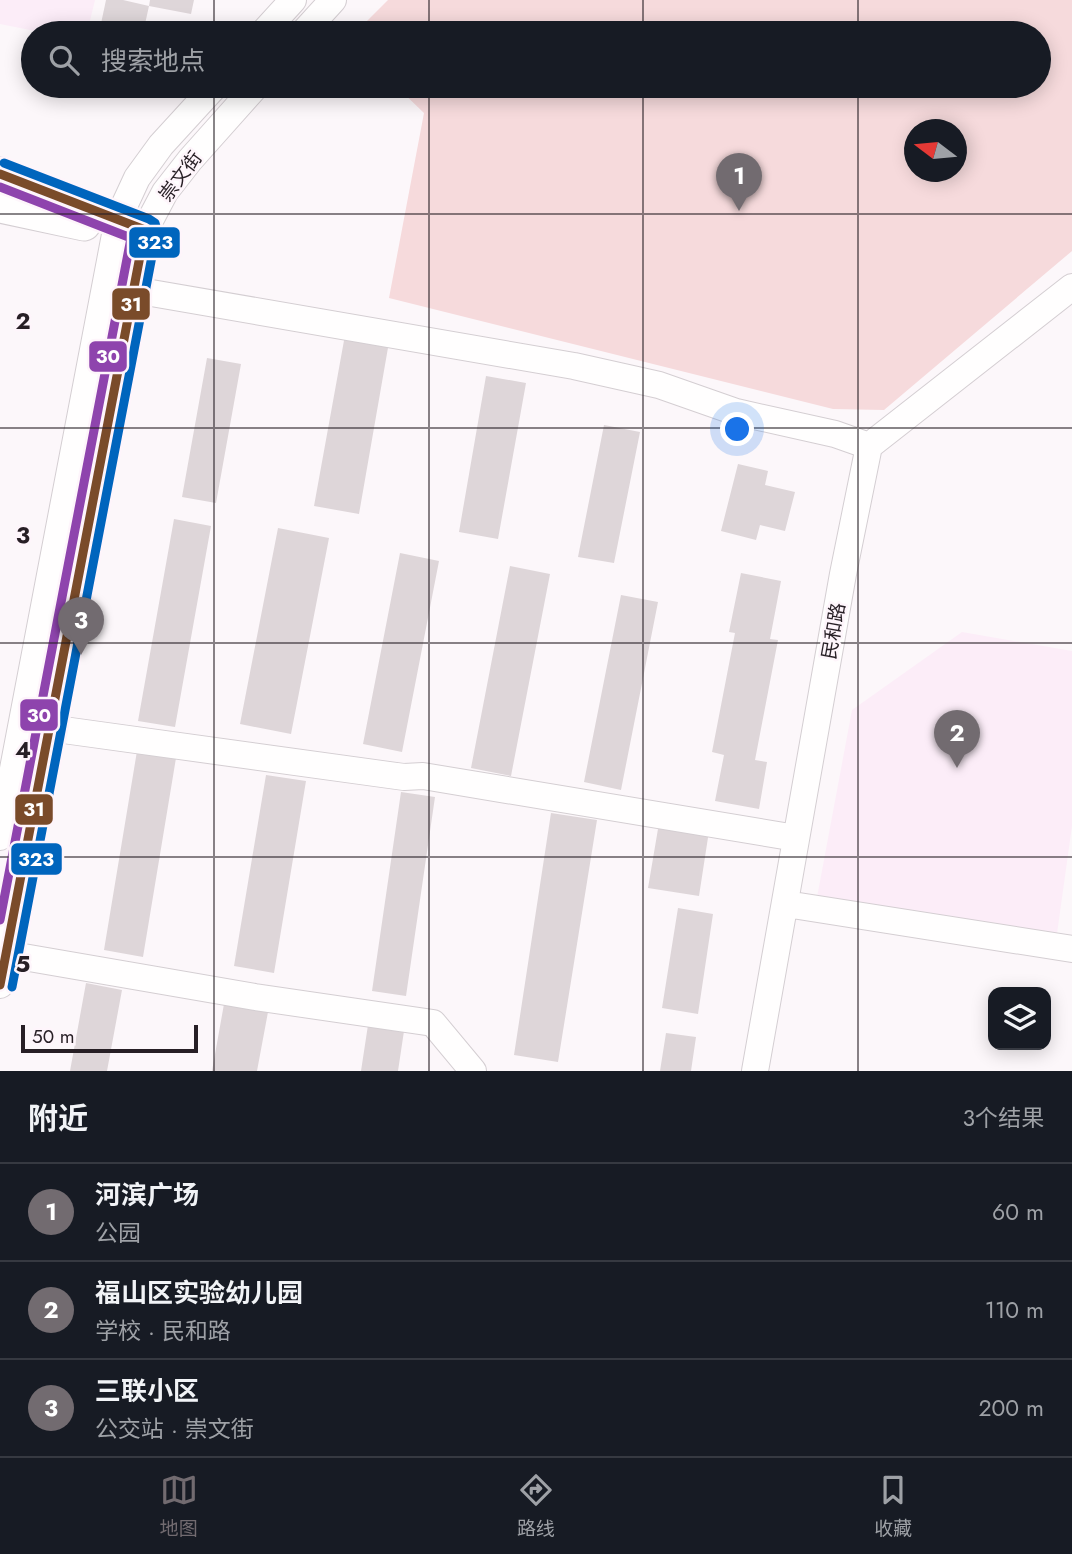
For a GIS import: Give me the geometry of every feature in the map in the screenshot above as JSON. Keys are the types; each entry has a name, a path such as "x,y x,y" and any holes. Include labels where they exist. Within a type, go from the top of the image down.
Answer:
{"main road":[{"path":"0,174 126,227"},
{"path":"0,206 126,227"}],"street":[{"path":"274,21 293,0"},
{"path":"314,21 333,0"},
{"name":"崇文街","path":"0,837 137,178 204,98"},
{"name":"崇文街","path":"126,227 165,192 245,98"},
{"name":"崇文街","path":"0,985 134,290 126,227"},
{"path":"134,290 574,366 660,385 736,412 835,434 869,446 1072,286"},
{"name":"民和路","path":"755,1071 843,574 869,446"},
{"path":"49,728 404,777 423,776 796,838"},
{"path":"786,904 1072,950"},
{"path":"6,954 255,997 433,1023 473,1071"}],"shaded area":[{"path":"0,0 95,0 90,21 21,21 21,28 0,24"},
{"path":"388,0 1072,0 1072,251 884,410 833,409 389,298 424,113 408,98 1051,98 1051,21 367,21"},
{"path":"962,632 1072,651 1072,826 1055,948 815,908 852,710"}],"building":[{"path":"106,0 123,0 149,6 146,21 102,21"},
{"path":"150,0 194,0 191,14 149,6"},
{"path":"345,335 389,342 359,514 314,506"},
{"path":"207,358 241,364 216,503 182,497"},
{"path":"486,376 526,383 498,539 459,532"},
{"path":"604,425 640,432 614,563 578,557"},
{"path":"738,464 768,471 765,485 795,492 785,531 760,525 756,540 721,531"},
{"path":"174,519 211,526 175,727 138,721"},
{"path":"278,528 329,538 291,734 240,724"},
{"path":"400,553 439,561 402,752 363,744"},
{"path":"510,566 550,574 511,776 471,768"},
{"path":"741,573 781,581 770,639 778,640 755,760 767,762 759,809 715,801 724,755 712,752 735,633 729,632"},
{"path":"621,595 658,602 621,790 584,782"},
{"path":"137,751 176,758 143,957 104,950"},
{"path":"266,775 306,781 274,973 234,966"},
{"path":"401,792 435,797 406,996 372,991"},
{"path":"551,813 597,820 558,1062 514,1055"},
{"path":"659,823 709,831 699,896 648,888"},
{"path":"678,908 713,914 698,1014 662,1008"},
{"path":"86,983 122,990 107,1071 70,1071"},
{"path":"224,1004 268,1012 257,1071 212,1071"},
{"path":"368,1025 404,1031 398,1071 361,1071"},
{"path":"666,1033 696,1037 691,1071 660,1071"}],"transit line":[{"name":"323","path":"4,163 149,219 155,223 157,230 12,987"},
{"name":"31","path":"0,174 145,230 0,985"},
{"name":"30","path":"0,187 131,238 0,920"}],"place":[{"name":"河滨广场","path":"739,211"},
{"name":"三联小区","path":"81,655"},
{"name":"福山区实验幼儿园","path":"957,768"}]}
